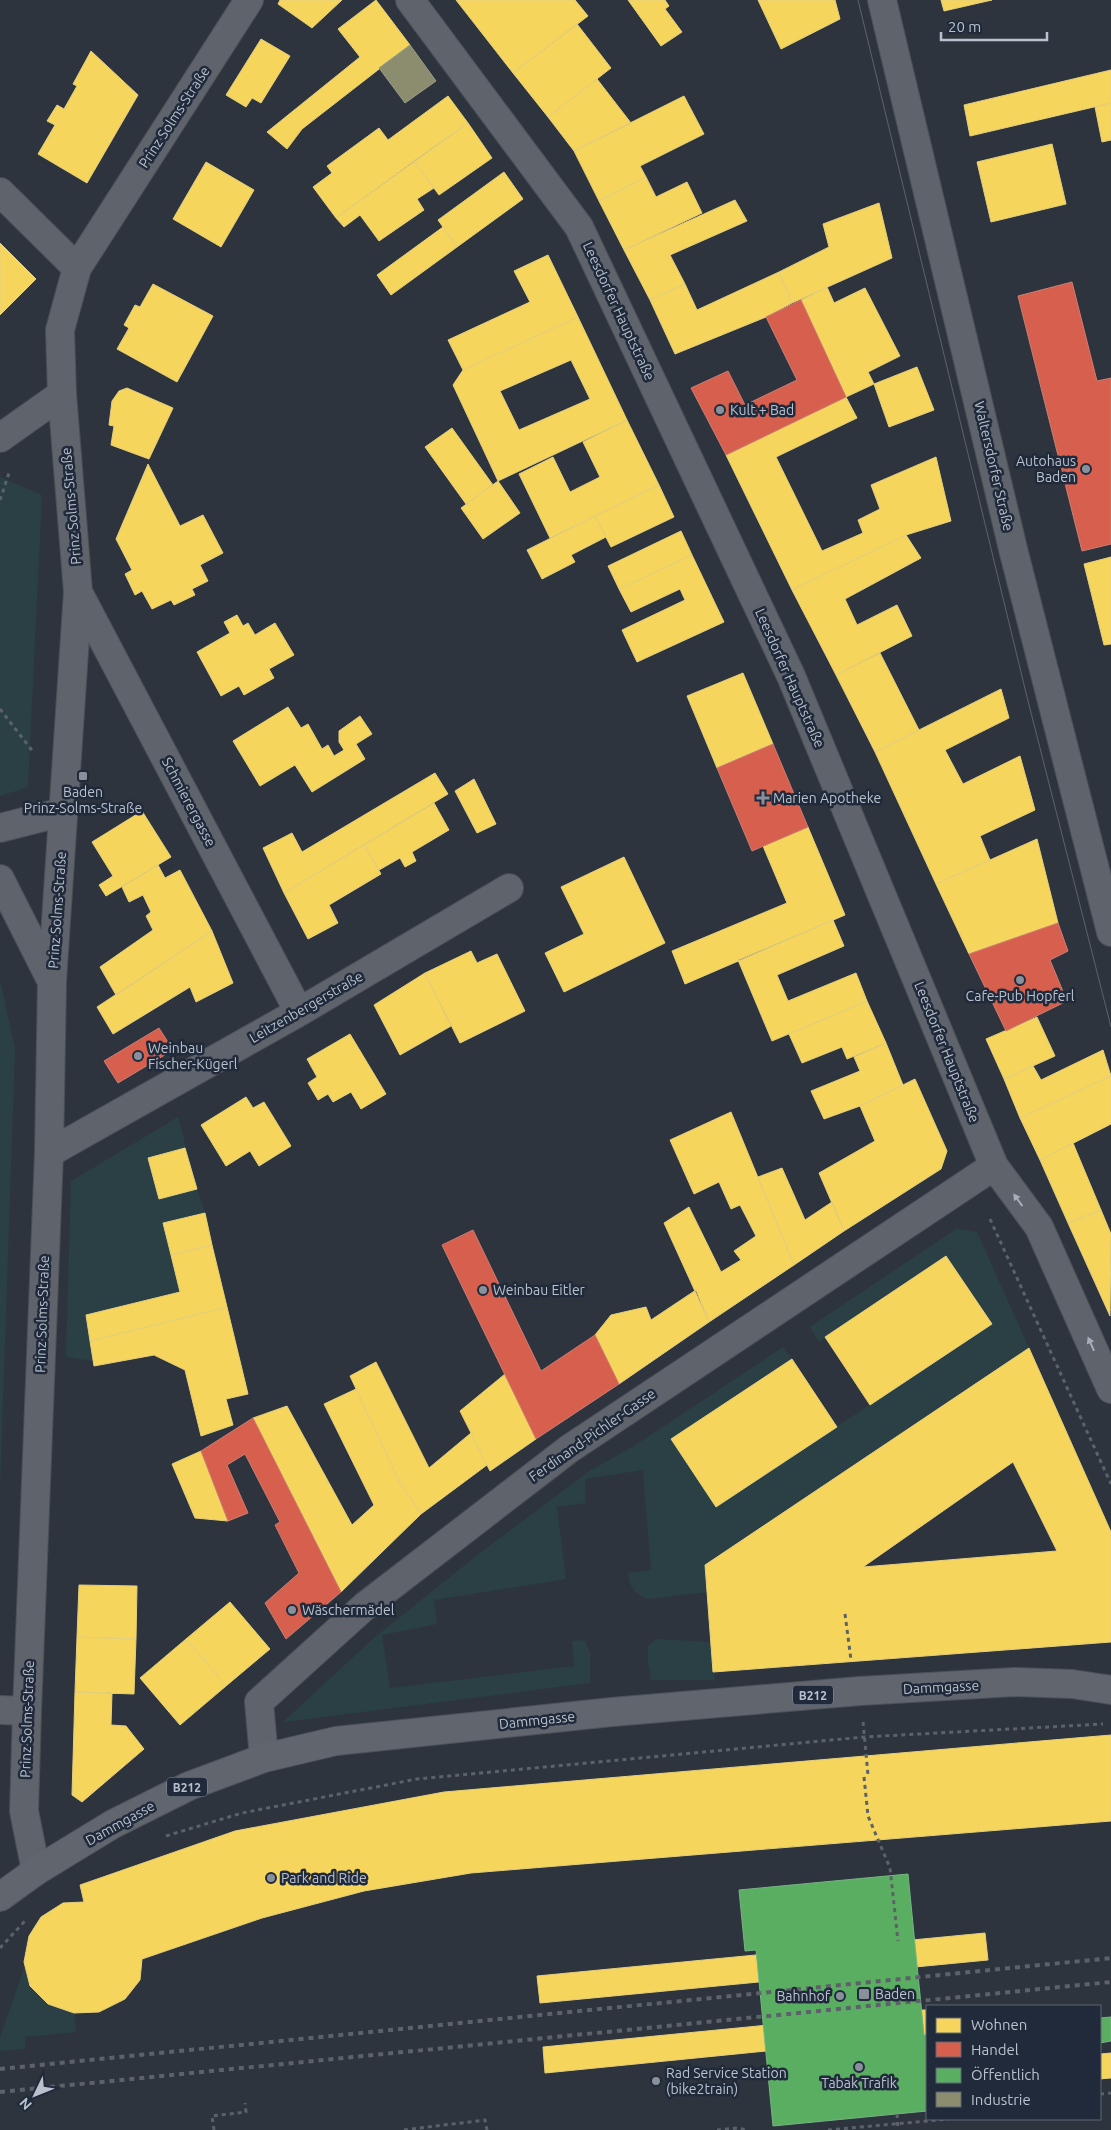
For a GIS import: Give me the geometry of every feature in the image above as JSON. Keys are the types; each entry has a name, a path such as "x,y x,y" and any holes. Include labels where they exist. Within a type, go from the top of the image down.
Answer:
{"main road":[{"name":"Dammgasse","path":"0,1897 36,1871 113,1824 189,1786 264,1758 336,1741 612,1712 850,1692 1014,1682 1072,1684 1111,1690"}],"street":[{"name":"Prinz Solms-Straße","path":"36,1871 24,1811 13,1711 49,1153 52,981 78,592 62,394 60,330 77,268 248,0"},
{"name":"Leesdorfer Hauptstraße","path":"410,0 579,227 791,676 994,1166 1038,1227 1111,1389"},
{"name":"Waltersdorfer Straße","path":"882,0 1012,543 1111,932"},
{"path":"0,192 77,268"},
{"path":"0,438 62,394"},
{"name":"Schmierergasse","path":"78,592 299,1012"},
{"path":"0,828 63,812"},
{"path":"0,879 52,981"},
{"name":"Leitzenbergerstraße","path":"49,1153 299,1012 509,888"},
{"name":"Ferdinand-Pichler-Gasse","path":"264,1758 259,1702 365,1606 569,1448 994,1166"}],"path":[{"path":"989,1217 1111,1484"},
{"path":"845,1614 851,1662"},
{"path":"158,1838 242,1813 418,1779 864,1737 1111,1723"},
{"path":"866,1756 868,1816 890,1868 898,1941"},
{"path":"0,1948 31,1915"},
{"path":"214,2130 212,2116 246,2112 245,2103"},
{"path":"897,2114 898,2130"},
{"path":"404,2130 485,2120 487,2130"},
{"path":"828,2130 938,2120"},
{"path":"717,2130 738,2128 747,2130"}],"green space":[{"path":"0,477 42,495 28,787 0,796"},
{"path":"0,980 15,1049 0,1486"},
{"path":"178,1117 205,1213 164,1223 180,1292 93,1361 66,1357 71,1181"},
{"path":"956,1229 977,1232 1029,1348 705,1564 707,1592 647,1599 636,1592 631,1586 628,1573 651,1570 643,1470 585,1479 586,1503 557,1507 566,1579 434,1600 437,1624 382,1635 390,1688 574,1666 572,1641 584,1640 590,1652 590,1683 283,1722 376,1636 480,1553 591,1470 631,1448 783,1347 792,1359 671,1439 716,1507 991,1324 946,1256 819,1342 810,1327"},
{"path":"656,1639 711,1642 715,1680 651,1680 648,1646"},
{"path":"25,1966 30,1986 48,2004 74,2013 76,2032 25,2037 25,2049 0,2051 0,2037"}],"building: Wohnen":[{"path":"280,0 342,0 312,28 278,4"},
{"path":"376,0 410,45 302,129 287,149 267,132 360,57 338,29"},
{"path":"456,0 575,0 588,16 513,73"},
{"path":"628,0 665,0 669,6 665,9 682,32 661,46"},
{"path":"758,0 835,0 840,19 781,49"},
{"path":"941,0 992,0 944,11"},
{"path":"577,24 611,68 548,117 513,73"},
{"path":"261,39 290,56 261,103 252,98 246,107 226,95"},
{"path":"91,51 138,95 87,183 38,154 55,125 47,121 57,105 64,109 77,86 73,84"},
{"path":"1111,70 1111,103 970,136 964,105"},
{"path":"597,79 631,123 574,151 548,117"},
{"path":"448,96 468,123 336,218 313,187 332,173 327,166 379,128 388,140"},
{"path":"684,96 704,134 640,166 646,177 599,201 574,151"},
{"path":"1111,103 1111,140 1102,142 1095,107"},
{"path":"468,123 492,158 439,195 414,161"},
{"path":"1052,144 1066,204 991,222 977,162"},
{"path":"414,161 434,188 417,199 424,210 379,241 360,215 344,227 336,218"},
{"path":"206,162 254,190 221,247 173,219"},
{"path":"504,172 523,199 457,247 438,220"},
{"path":"646,177 656,197 687,182 702,213 624,250 599,201"},
{"path":"735,200 747,221 670,255 685,284 650,300 624,250"},
{"path":"879,203 892,258 792,303 779,272 829,247 823,224"},
{"path":"443,227 457,247 391,295 377,275"},
{"path":"0,243 36,279 0,315"},
{"path":"548,255 578,317 463,370 448,340 530,302 514,271"},
{"path":"779,272 792,303 766,317 675,354 650,300 685,284 697,310"},
{"path":"153,284 213,316 177,382 117,349 129,328 124,325 135,305 140,307"},
{"path":"827,287 834,303 865,288 900,356 868,372 874,384 846,397 801,300"},
{"path":"578,317 627,420 498,481 453,385 463,370","holes":["571,360 590,399 519,430 500,391"]},
{"path":"917,367 934,410 889,427 874,384"},
{"path":"127,388 173,408 149,459 111,445 114,426 109,425 112,401 119,391"},
{"path":"846,397 857,418 776,457 822,551 863,533 858,520 880,509 871,485 936,457 951,521 906,535 792,590 726,455"},
{"path":"627,420 659,485 550,538 519,474 553,457 570,492 600,477 583,442"},
{"path":"452,428 493,485 466,504 425,447"},
{"path":"148,464 180,526 203,515 223,553 200,565 208,581 192,589 195,595 174,605 171,600 152,609 142,591 135,595 125,574 132,570 116,539"},
{"path":"498,481 520,513 483,539 461,508"},
{"path":"659,485 674,517 611,547 595,516"},
{"path":"595,516 606,537 571,555 575,562 542,579 527,550"},
{"path":"681,531 692,555 619,589 608,566"},
{"path":"906,535 921,558 845,599 857,625 897,605 912,636 836,675 792,590"},
{"path":"692,555 724,622 637,662 622,630 685,600 680,589 631,612 619,589"},
{"path":"1111,557 1111,644 1104,645 1084,564"},
{"path":"237,615 243,626 248,623 255,635 275,623 294,655 269,669 274,678 244,695 239,686 221,696 197,652 230,633 224,622"},
{"path":"880,653 919,730 875,752 836,675"},
{"path":"743,673 773,744 717,768 687,696"},
{"path":"1001,689 1009,718 945,750 963,784 1020,756 1035,810 980,836 990,860 936,884 875,752"},
{"path":"288,707 301,728 308,724 322,749 328,745 334,756 344,750 339,742 339,731 360,716 372,734 356,744 365,759 312,792 295,765 260,786 233,741"},
{"path":"435,773 448,794 284,893 263,848 292,833 302,852"},
{"path":"474,779 496,824 477,833 455,791"},
{"path":"434,803 449,830 412,852 416,861 405,867 400,858 379,870 364,845"},
{"path":"142,811 171,857 106,896 99,885 113,876 92,842"},
{"path":"808,827 845,915 685,984 672,951 787,903 763,846"},
{"path":"1037,839 1058,923 969,954 936,884"},
{"path":"364,845 381,874 329,905 338,923 308,939 284,893"},
{"path":"624,857 665,943 564,992 545,953 584,934 561,887"},
{"path":"158,865 165,878 180,870 212,931 116,995 100,967 153,930 146,916 151,912 143,895 129,902 122,887"},
{"path":"833,920 844,946 777,975 788,1001 856,973 867,1001 772,1041 738,960"},
{"path":"212,931 233,983 196,1002 190,987 113,1034 97,1007"},
{"path":"471,951 477,963 497,954 525,1011 460,1043 425,973"},
{"path":"425,973 451,1026 400,1055 374,1005"},
{"path":"867,1001 886,1043 847,1059 842,1047 802,1063 789,1034"},
{"path":"1037,1017 1055,1056 1004,1079 986,1039"},
{"path":"350,1034 386,1094 361,1109 351,1092 333,1102 328,1094 318,1100 308,1083 317,1077 307,1059"},
{"path":"886,1043 903,1085 860,1106 824,1119 811,1091 860,1071 854,1057"},
{"path":"1103,1050 1111,1076 1020,1118 1004,1079 1033,1066 1041,1080"},
{"path":"1111,1076 1111,1124 1040,1160 1020,1118"},
{"path":"915,1079 947,1151 941,1169 844,1231 819,1173 875,1141 860,1106"},
{"path":"246,1097 253,1108 264,1102 291,1146 259,1166 250,1151 226,1166 201,1125"},
{"path":"731,1112 794,1265 709,1322 664,1223 689,1207 721,1272 741,1260 734,1251 756,1236 740,1205 731,1209 719,1182 694,1194 670,1140"},
{"path":"1073,1143 1101,1210 1068,1223 1040,1160"},
{"path":"185,1148 197,1189 159,1199 148,1158"},
{"path":"782,1168 805,1220 832,1202 844,1231 794,1265 758,1177"},
{"path":"1101,1210 1111,1234 1110,1316 1068,1223"},
{"path":"205,1213 212,1245 171,1255 163,1223"},
{"path":"212,1245 227,1307 90,1341 86,1315 180,1292 171,1255"},
{"path":"946,1256 992,1324 870,1405 825,1337"},
{"path":"696,1290 709,1322 619,1384 595,1335 611,1315 646,1307 651,1320"},
{"path":"227,1307 248,1394 226,1399 233,1425 201,1436 185,1370 154,1355 94,1366 90,1341"},
{"path":"1029,1348 1111,1532 1111,1642 713,1672 705,1565","holes":["1013,1462 1057,1551 863,1567"]},
{"path":"792,1359 837,1427 716,1507 671,1439"},
{"path":"376,1362 429,1468 471,1433 487,1465 421,1514 400,1483 350,1376"},
{"path":"505,1374 536,1439 490,1471 460,1411"},
{"path":"356,1389 400,1483 421,1514 341,1592 253,1418 287,1406 352,1525 374,1505 324,1404"},
{"path":"201,1451 228,1521 195,1518 172,1464"},
{"path":"79,1585 137,1586 136,1639 77,1637"},
{"path":"230,1602 270,1649 226,1686 186,1639"},
{"path":"77,1637 136,1639 134,1694 75,1692"},
{"path":"186,1639 226,1686 180,1725 140,1678"},
{"path":"75,1692 112,1693 111,1725 126,1726 144,1749 82,1802 72,1795"},
{"name":"Park and Ride","path":"1111,1735 1111,1821 471,1873 364,1891 262,1918 142,1959 140,1980 125,1999 99,2012 74,2013 48,2004 30,1986 24,1962 29,1936 41,1917 63,1903 84,1902 80,1885 235,1831 444,1792"},
{"path":"985,1933 988,1960 540,2003 537,1976"},
{"path":"926,2010 926,2035 545,2073 543,2047"},
{"path":"1111,2053 1111,2078 1101,2079 1101,2054"}],"building: Handel":[{"name":"Autohaus Baden","path":"1072,282 1097,381 1111,378 1111,544 1082,551 1018,296"},
{"path":"801,300 846,397 726,455 691,388 728,371 745,405 797,380 766,317"},
{"name":"Marien Apotheke","path":"773,744 808,827 752,851 717,768"},
{"name":"Cafe-Pub Hopferl","path":"1058,923 1068,951 1050,960 1067,1001 1006,1031 969,954"},
{"name":"Weinbau Fischer-Kügerl","path":"159,1028 173,1050 118,1083 104,1061"},
{"name":"Weinbau Eitler","path":"473,1230 541,1371 595,1335 619,1384 536,1439 442,1245"},
{"path":"253,1418 341,1592 286,1639 265,1603 299,1573 275,1525 280,1522 245,1454 227,1465 248,1513 228,1521 201,1451"}],"building: Öffentlich":[{"name":"Bahnhof","path":"908,1874 924,2035 926,2035 926,2111 773,2126 756,1950 745,1951 739,1890"},
{"path":"1111,2017 1111,2041 1101,2043 1101,2018"}],"building: Industrie":[{"path":"410,45 436,81 405,103 379,68"}],"tram line":[{"path":"858,0 1027,697 1111,1027"}],"railway":[{"path":"0,2069 1111,1958"},
{"path":"0,2092 1111,1982"}],"place":[{"name":"Kult + Bad","path":"720,410"},
{"name":"Autohaus Baden","path":"1086,469"},
{"name":"Baden Prinz-Solms-Straße","path":"83,776"},
{"name":"Marien Apotheke","path":"763,798"},
{"name":"Cafe-Pub Hopferl","path":"1020,980"},
{"name":"Weinbau Fischer-Kügerl","path":"138,1056"},
{"name":"Weinbau Eitler","path":"483,1290"},
{"name":"Wäschermädel","path":"292,1610"},
{"name":"Park and Ride","path":"271,1878"},
{"name":"Baden","path":"864,1994"},
{"name":"Bahnhof","path":"840,1996"},
{"name":"Tabak Trafik","path":"859,2067"},
{"name":"Rad Service Station (bike2train)","path":"656,2081"}]}
